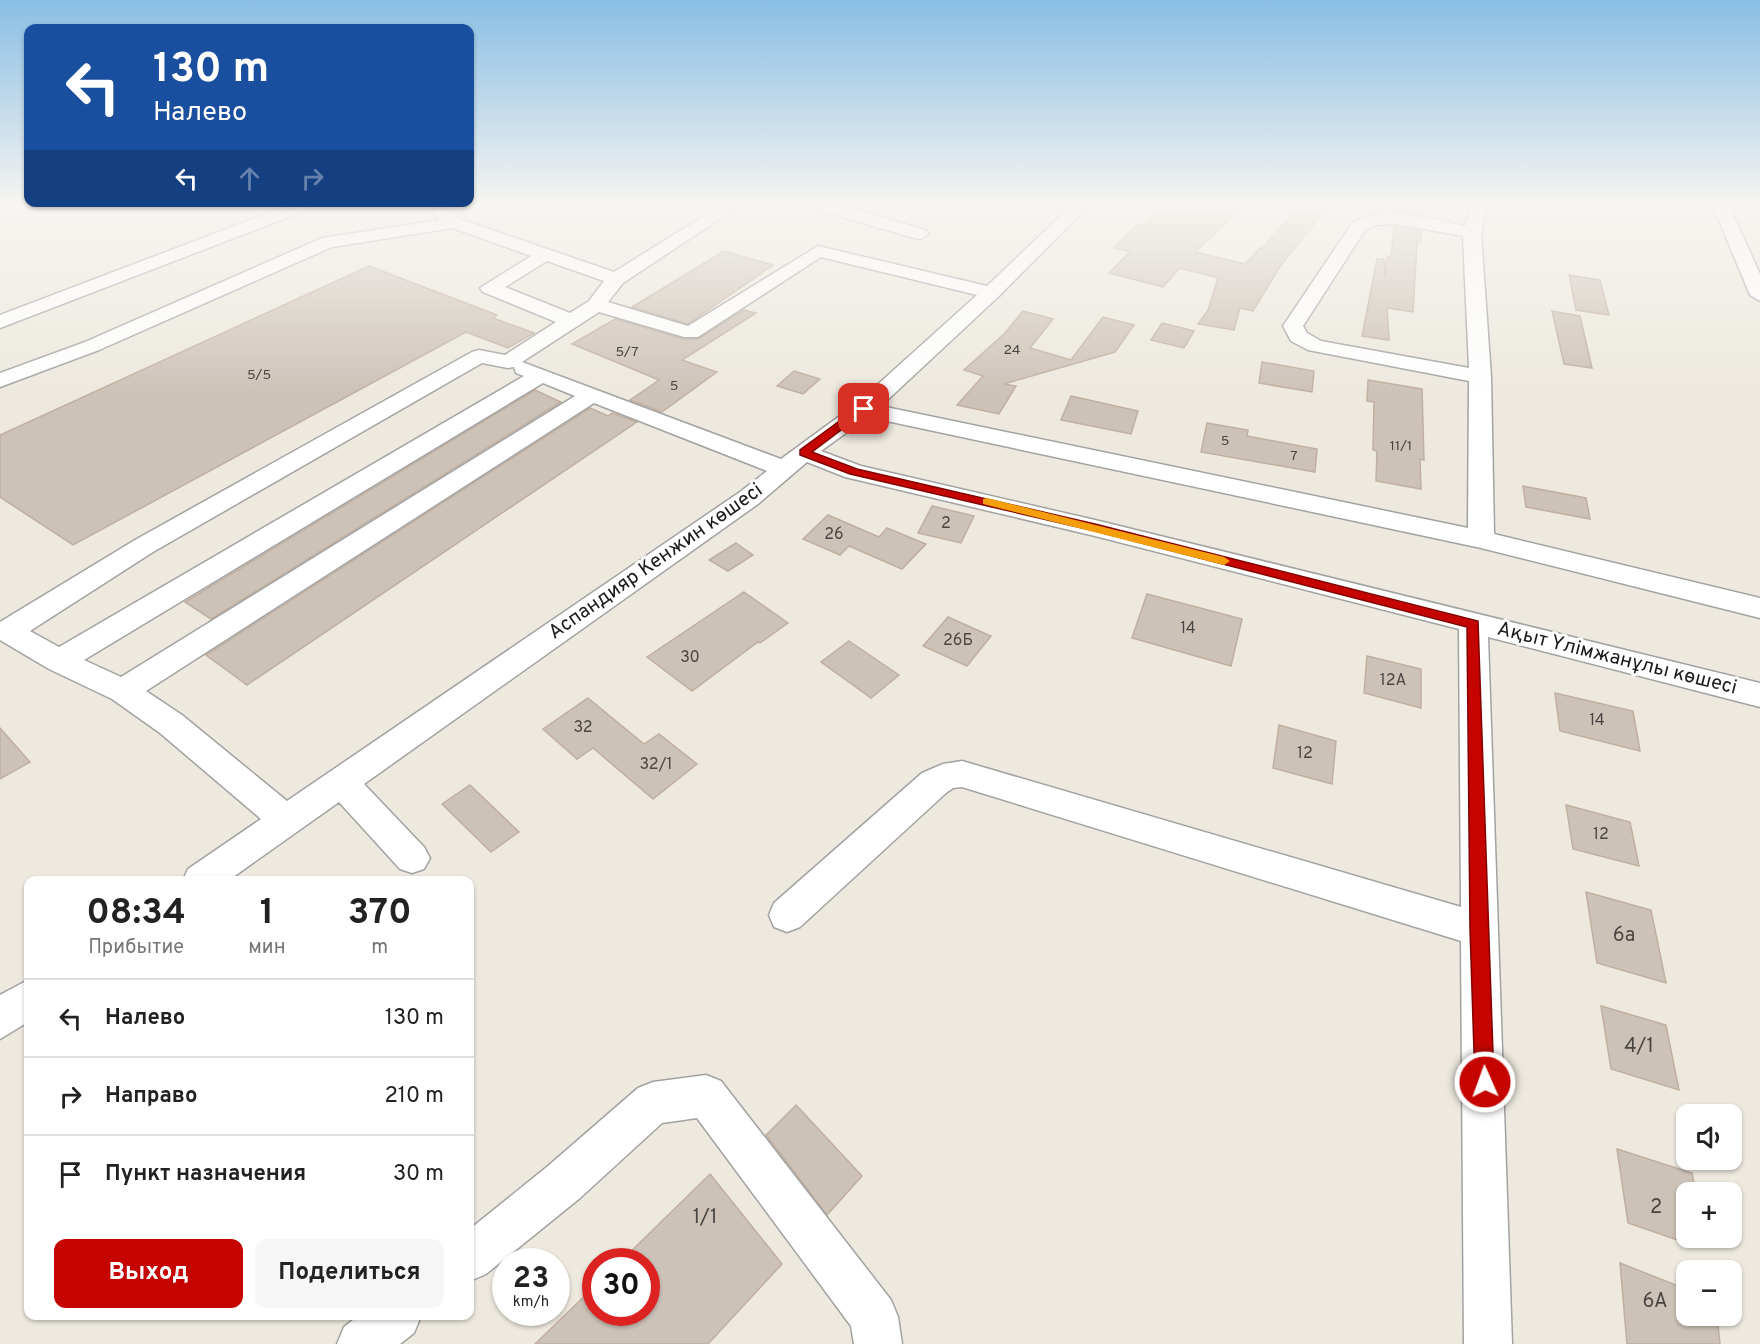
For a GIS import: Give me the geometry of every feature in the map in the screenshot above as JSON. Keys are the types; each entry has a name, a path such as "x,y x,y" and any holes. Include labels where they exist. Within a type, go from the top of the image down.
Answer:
{"street":[{"path":"0,322 138,269"},
{"path":"0,380 92,346 267,269"},
{"path":"522,269 490,288 572,321"},
{"path":"586,269 616,279"},
{"path":"508,362 596,305 616,279 632,269"},
{"path":"596,305 691,333 791,269"},
{"path":"891,269 991,293"},
{"name":"Аспандияр Кенжин көшесі","path":"207,876 749,498 804,452 864,409 1014,269"},
{"path":"1331,269 1293,326 1298,337 1315,345 1480,377"},
{"path":"1474,269 1480,377 1481,539"},
{"path":"1748,269 1760,295"},
{"path":"4,630 144,546 479,356 508,362 784,469"},
{"path":"59,660 541,375"},
{"path":"123,691 592,394"},
{"path":"864,409 1481,539 1760,608"},
{"name":"Ақыт Үлімжанұлы көшесі","path":"804,452 854,472 1095,528 1760,695"},
{"path":"1473,624 1478,929 1486,1125 1488,1344"},
{"path":"4,630 123,691 171,724 287,821"},
{"path":"787,915 915,802 927,787 940,778 957,772 978,775 998,784 1478,929"},
{"path":"342,783 412,858"},
{"path":"0,1019 24,1002"},
{"path":"474,1255 564,1182 653,1103 706,1096 874,1317 878,1344"},
{"path":"361,1344 392,1320"}],"building":[{"path":"363,269 376,269 497,315 493,318 534,333 508,348 466,332 73,545 0,497 0,435"},
{"path":"695,269 768,269 688,324 632,307"},
{"path":"1113,269 1179,269 1163,287 1109,273"},
{"path":"1183,269 1279,269 1253,311 1240,308 1234,330 1198,324 1208,310 1218,278"},
{"path":"1375,269 1385,269 1385,276 1386,269 1415,269 1413,312 1387,308 1389,340 1362,336"},
{"path":"1569,275 1600,280 1609,315 1576,310"},
{"path":"744,310 756,313 682,360 717,372 662,412 630,400 659,380 572,344 615,319 683,339 698,339"},
{"path":"1023,311 1053,319 1030,348 1071,360 1103,317 1134,325 1115,352 1004,384 1016,386 999,414 957,405 983,376 964,370 1004,334"},
{"path":"1552,311 1580,316 1592,368 1564,364"},
{"path":"1162,323 1194,331 1184,348 1151,340"},
{"path":"1262,362 1314,371 1312,392 1259,383"},
{"path":"794,371 820,379 803,394 777,386"},
{"path":"1368,380 1422,389 1424,460 1420,459 1421,489 1376,481 1377,451 1373,450 1374,402 1367,401"},
{"path":"535,390 561,402 211,619 185,602"},
{"path":"1071,396 1138,411 1131,434 1061,420"},
{"path":"590,408 608,416 612,413 637,422 247,685 206,655"},
{"path":"1207,423 1248,430 1247,436 1317,449 1315,472 1201,452"},
{"path":"1523,486 1586,498 1590,519 1526,507"},
{"path":"932,506 974,516 961,543 918,533"},
{"path":"828,515 879,537 887,528 926,544 902,569 849,546 840,555 803,539"},
{"path":"736,543 753,555 728,571 709,560"},
{"path":"744,592 788,623 760,643 758,642 692,691 647,657"},
{"path":"1147,594 1242,619 1231,666 1132,638"},
{"path":"948,617 991,636 967,666 923,646"},
{"path":"849,641 899,675 871,698 821,662"},
{"path":"1367,656 1421,669 1421,708 1364,693"},
{"path":"1555,693 1633,711 1640,751 1560,731"},
{"path":"588,698 644,744 659,734 697,764 653,799 593,748 577,759 543,729"},
{"path":"1279,725 1336,741 1332,784 1273,768"},
{"path":"0,728 30,762 0,779"},
{"path":"470,785 519,832 491,852 442,804"},
{"path":"1566,805 1630,822 1639,866 1573,849"},
{"path":"1586,892 1651,910 1666,983 1597,963"},
{"path":"1601,1006 1666,1025 1679,1090 1611,1069"},
{"path":"796,1105 862,1176 827,1215 766,1135"},
{"path":"1617,1149 1676,1168 1676,1170 1692,1173 1694,1182 1676,1182 1676,1240 1628,1223"},
{"path":"710,1174 782,1264 708,1344 535,1344 554,1326 570,1326 570,1310 582,1299 582,1326 660,1326 660,1248 634,1248"},
{"path":"1620,1263 1676,1285 1676,1326 1718,1326 1720,1344 1627,1344"}],"slow traffic":[{"path":"987,502 1224,561"}],"route":[{"path":"864,409 804,452 854,472 1095,528 1473,624 1478,929 1485,1082"}]}
